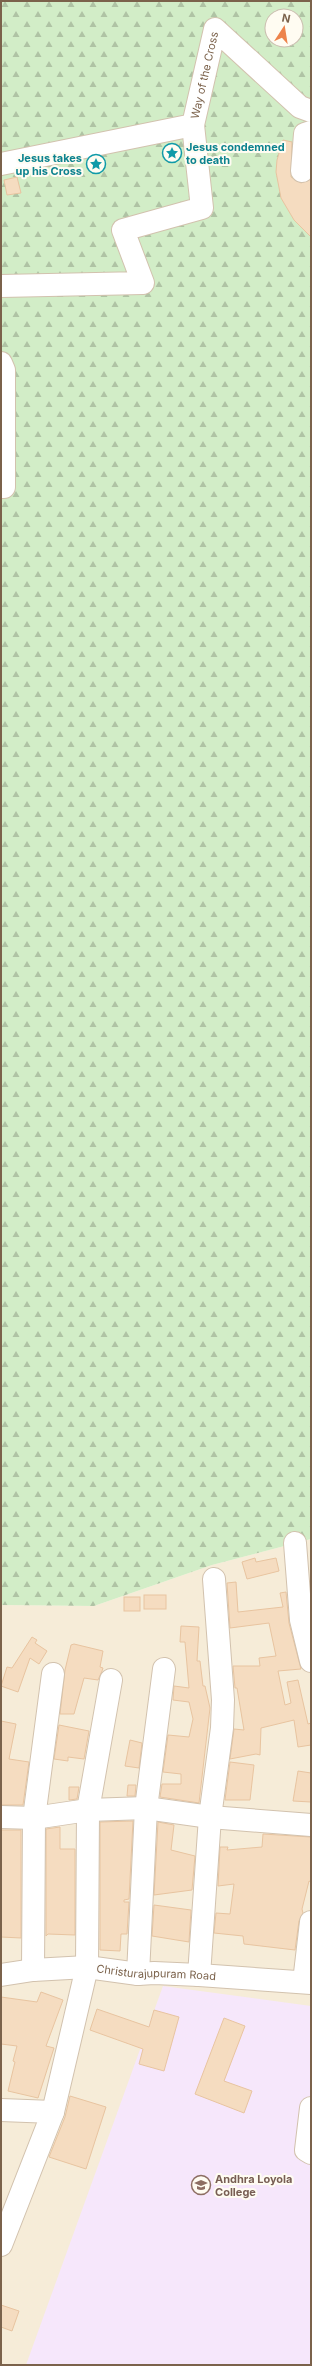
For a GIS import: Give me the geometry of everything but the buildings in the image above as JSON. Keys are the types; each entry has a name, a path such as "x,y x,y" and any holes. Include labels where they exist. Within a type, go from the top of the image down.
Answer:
{"street":[{"name":"Way of the Cross","path":"1,164 193,125 215,29 300,107 311,111"},
{"path":"1,286 143,283 123,230 202,208 193,125"},
{"path":"302,171 305,134 311,132"},
{"path":"1,363 4,370 4,487 1,486"},
{"path":"295,1543 301,1620 311,1661"},
{"path":"199,1974 210,1817 222,1728 223,1700 214,1579"},
{"path":"138,1974 146,1808 164,1669"},
{"path":"33,1970 34,1818 53,1674"},
{"path":"1,2245 53,2112 87,1967 88,1810 111,1680"},
{"path":"1,1817 34,1818 88,1810 146,1808 210,1817 311,1825"},
{"path":"308,1983 311,1922"},
{"name":"Christurajupuram Road","path":"1,1975 33,1970 87,1967 138,1974 154,1972 199,1974 308,1983"},
{"path":"311,2108 306,2150 311,2153"},
{"path":"1,2110 53,2112"}],"shaded area":[{"path":"311,1539 311,2365 1,2365 1,1605 94,1606 212,1565"},
{"name":"Andhra Loyola College","path":"163,1986 311,2006 311,2365 26,2365"}],"green space":[{"path":"1,1 311,1 311,1539 212,1565 94,1606 1,1605"}],"place":[{"name":"Jesus condemned to death","path":"172,153"},
{"name":"Jesus takes up his Cross","path":"96,164"},
{"name":"Andhra Loyola College","path":"201,2185"}]}
